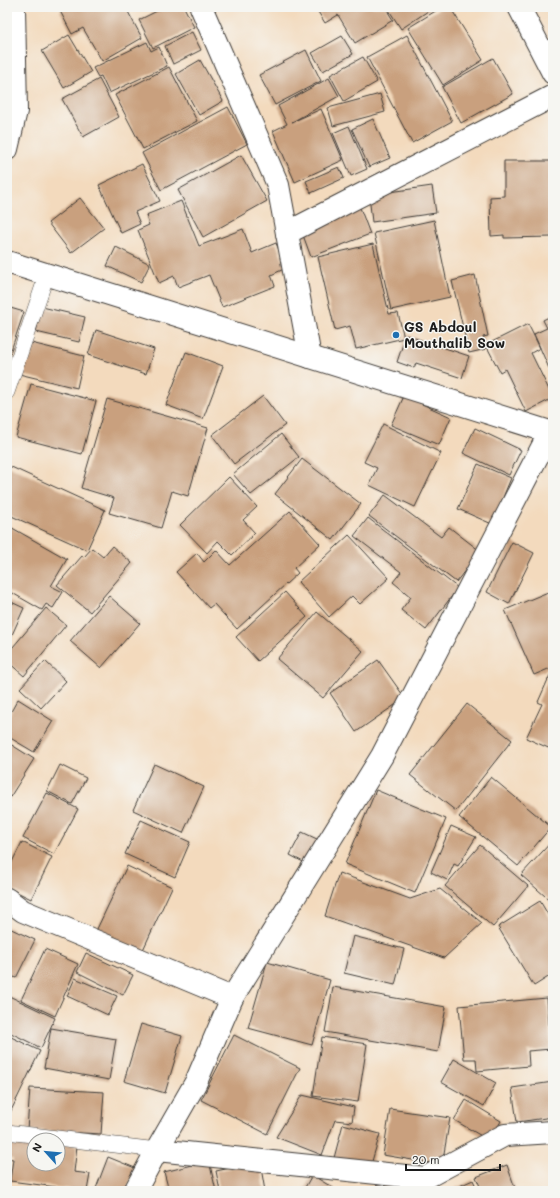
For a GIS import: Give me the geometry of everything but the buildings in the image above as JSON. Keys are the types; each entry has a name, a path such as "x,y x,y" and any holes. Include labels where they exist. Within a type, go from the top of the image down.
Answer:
{"street":[{"path":"7,149 16,111 14,7"},
{"path":"201,7 278,185 310,357"},
{"path":"519,7 553,73"},
{"path":"287,233 553,96"},
{"path":"7,262 552,433 382,756 232,998 196,1082 157,1150 136,1191"},
{"path":"7,899 23,911 232,998"},
{"path":"157,1150 425,1178 505,1135 553,1132"}],"lane":[{"path":"7,392 47,274"},
{"path":"7,1132 157,1150"}],"place":[{"name":"GS Abdoul Mouthalib Sow","path":"396,335"}]}
